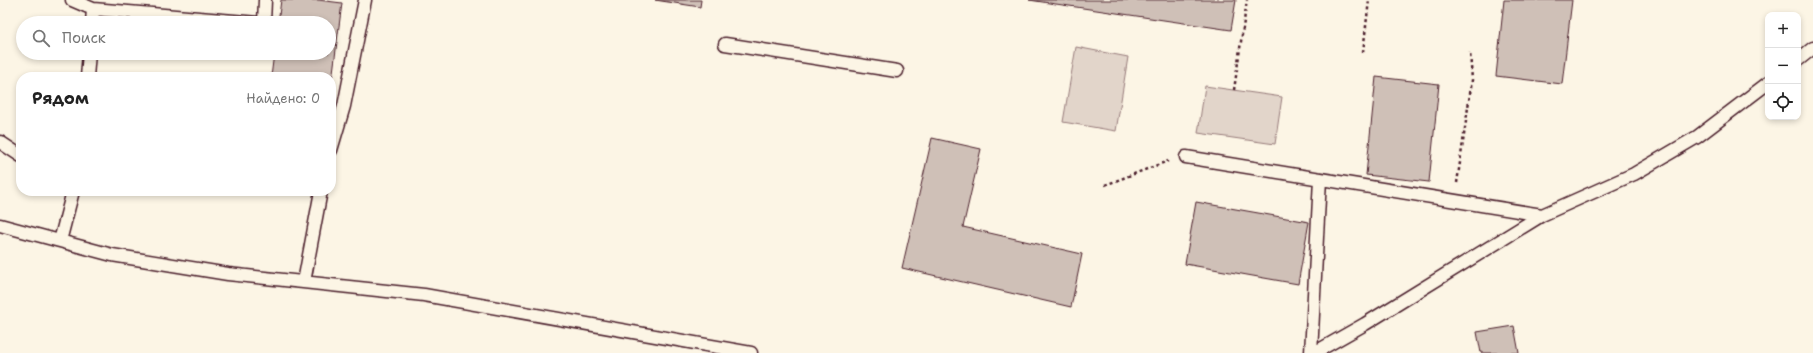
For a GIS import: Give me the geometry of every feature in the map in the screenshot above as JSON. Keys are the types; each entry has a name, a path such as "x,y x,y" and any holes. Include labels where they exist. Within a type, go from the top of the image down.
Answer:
{"lane":[{"path":"72,0 93,9 176,16"},
{"path":"264,16 265,0"},
{"path":"336,133 344,106 365,0"},
{"path":"92,16 93,9"},
{"path":"725,44 897,70"},
{"path":"1801,58 1813,48"},
{"path":"87,72 88,60"},
{"path":"1313,353 1365,324 1542,215 1634,174 1697,137 1767,84"},
{"path":"0,142 16,153"},
{"path":"1186,157 1542,215"},
{"path":"1313,353 1320,179"},
{"path":"60,241 72,196"},
{"path":"304,282 320,196"},
{"path":"0,225 112,255 228,274 424,295 751,353"}],"path":[{"path":"1234,90 1247,0"},
{"path":"1363,52 1369,0"},
{"path":"1454,201 1472,80 1470,52"},
{"path":"1104,185 1166,161 1186,157"}],"shaded area":[{"path":"1076,47 1128,57 1116,131 1063,122"},
{"path":"1205,86 1282,97 1275,144 1198,133"}],"building":[{"path":"281,0 318,0 342,3 336,49 336,16 279,16"},
{"path":"655,0 701,0 700,7"},
{"path":"1029,0 1236,0 1231,30"},
{"path":"1504,0 1572,0 1562,84 1496,76"},
{"path":"273,60 335,60 333,72 272,72"},
{"path":"1376,77 1439,84 1429,182 1366,175"},
{"path":"932,138 981,149 963,227 1082,254 1071,307 902,268"},
{"path":"1196,202 1309,222 1298,284 1185,264"},
{"path":"1514,326 1519,353 1481,353 1477,332"}]}
